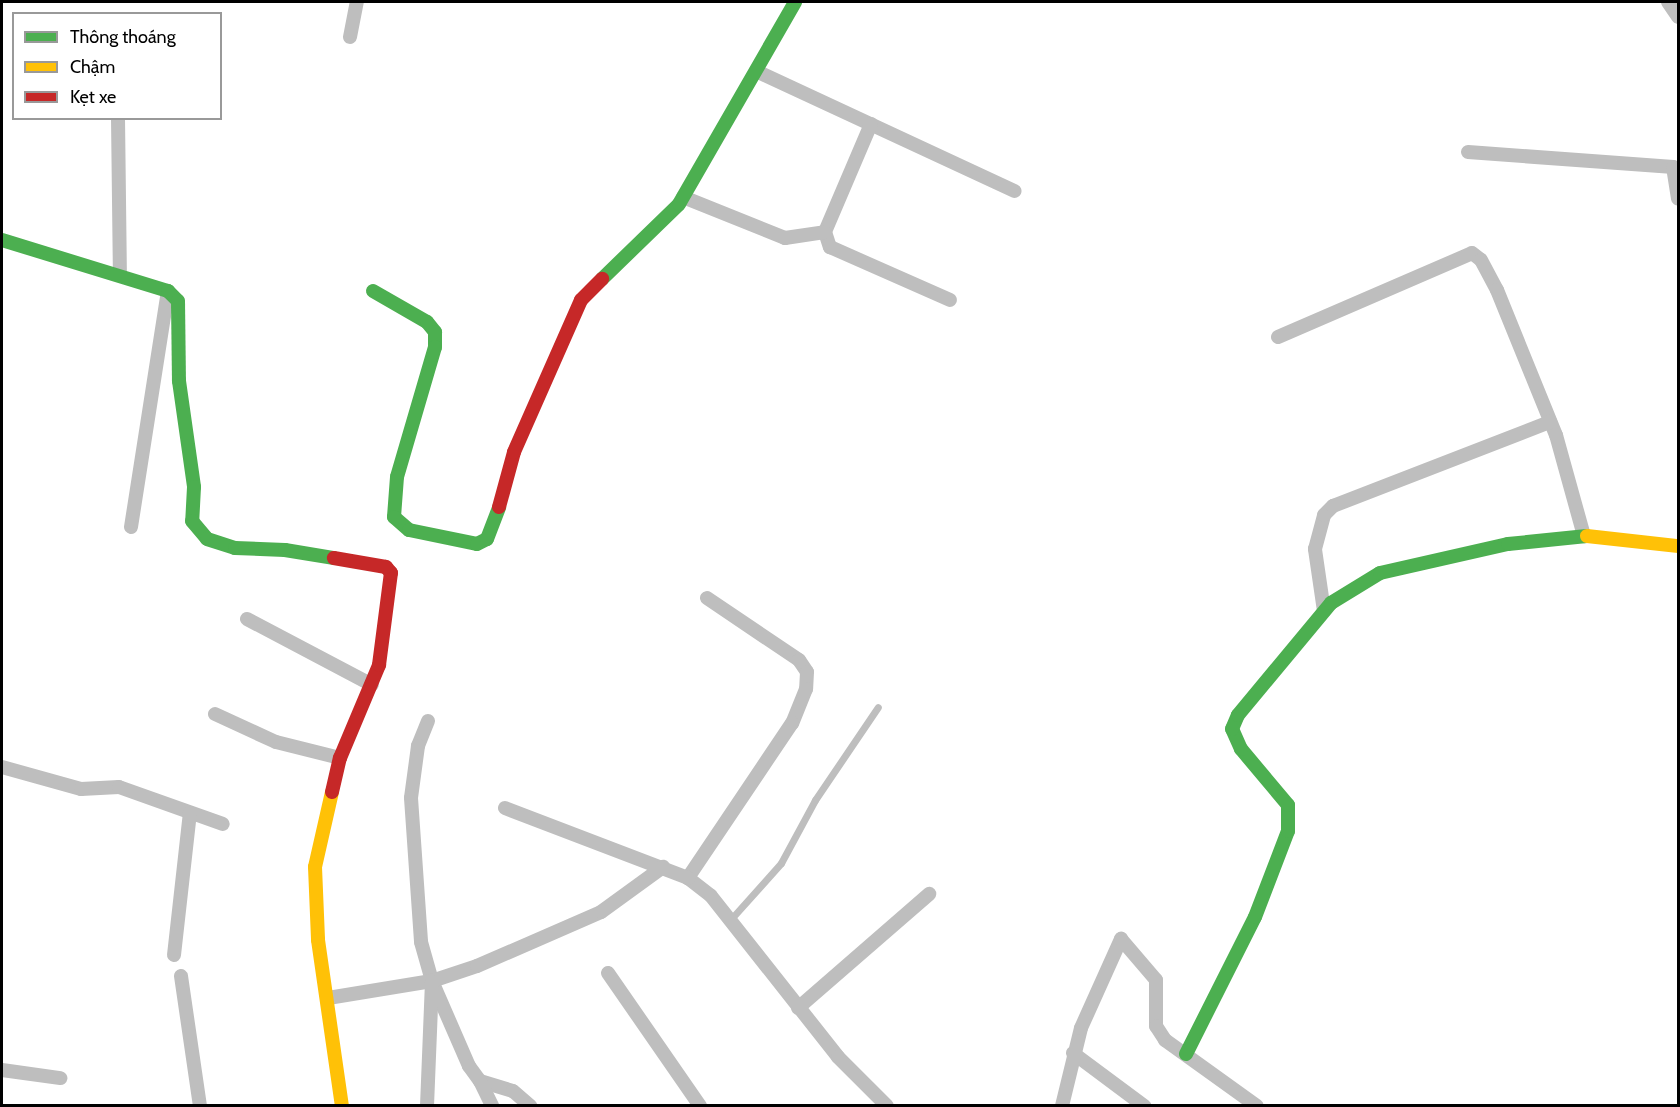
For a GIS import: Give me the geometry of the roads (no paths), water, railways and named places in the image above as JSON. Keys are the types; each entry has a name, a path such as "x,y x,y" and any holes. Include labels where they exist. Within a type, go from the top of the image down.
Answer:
{"street":[{"path":"350,37 357,2"},
{"path":"373,291 427,322 435,332 435,347 397,477 394,517 409,530 477,544 487,539 492,530 514,452 581,300 683,197 795,2"},
{"path":"1668,2 1678,17"},
{"path":"756,70 1014,191"},
{"path":"118,120 120,275"},
{"path":"871,124 825,232 830,247 842,255 950,300"},
{"path":"1468,152 1673,167 1678,199"},
{"path":"683,197 785,238 825,232"},
{"path":"2,240 168,291 178,301 179,381 194,487 192,521 207,539 220,544 285,550 386,567 391,573 379,665 339,758 315,867 318,940 342,1106"},
{"path":"1278,337 1473,253 1481,260 1497,290 1550,422 1584,536"},
{"path":"131,527 168,291"},
{"path":"1324,611 1315,549 1324,515 1333,506 1550,422"},
{"path":"1186,1054 1255,917 1288,831 1288,805 1241,749 1232,729 1238,715 1324,611 1380,573 1508,544 1584,536 1678,546"},
{"path":"688,878 792,723 806,689 807,672 799,660 707,598"},
{"path":"247,619 372,685"},
{"path":"215,714 276,742 339,758"},
{"path":"428,721 418,746 411,798 411,846 421,942 432,981 469,1066 480,1081 492,1106"},
{"path":"2,767 81,789 119,787 223,824"},
{"path":"505,808 688,878 711,896 731,919 798,1008 886,1106"},
{"path":"174,956 190,813"},
{"path":"328,998 432,981 601,912 663,867"},
{"path":"798,1008 929,894"},
{"path":"1062,1106 1073,1053 1122,939 1156,980 1160,1033 1257,1106"},
{"path":"608,974 700,1106"},
{"path":"181,976 200,1106"},
{"path":"427,1106 432,981"},
{"path":"1073,1053 1143,1106"},
{"path":"2,1070 60,1078"},
{"path":"480,1081 513,1091 530,1106"}],"lane":[{"path":"731,919 781,863 815,800 878,707"}]}
